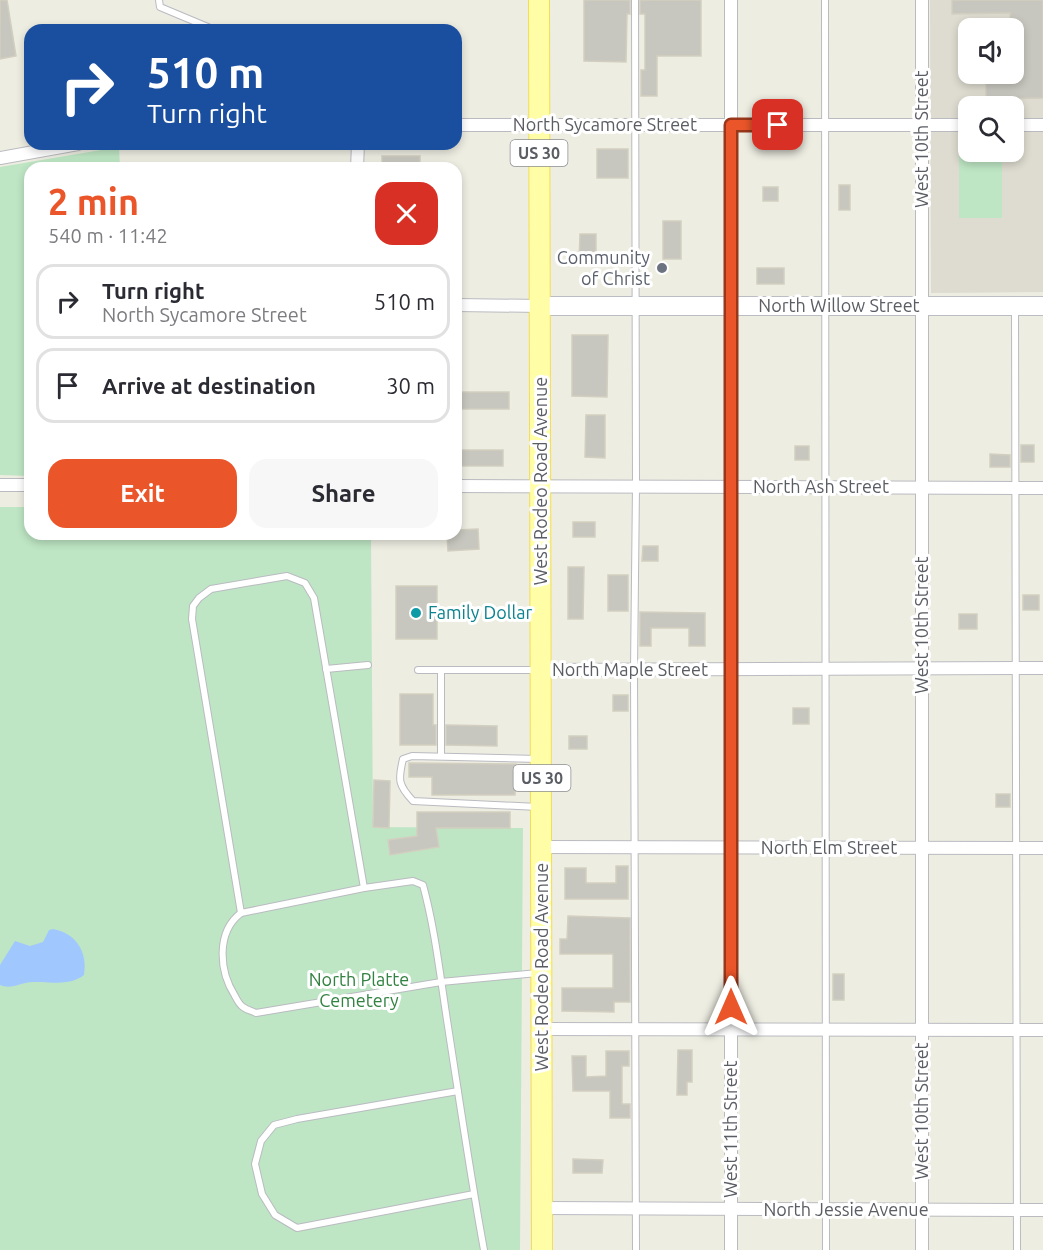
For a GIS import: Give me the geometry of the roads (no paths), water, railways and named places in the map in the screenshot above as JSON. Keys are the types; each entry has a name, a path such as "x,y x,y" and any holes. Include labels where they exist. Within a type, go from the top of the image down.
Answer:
{"main road":[{"name":"West Rodeo Road Avenue","path":"539,0 542,1250"},
{"name":"North Willow Street","path":"541,306 1043,306"}],"street":[{"name":"West 11th Street","path":"731,0 731,1250"},
{"name":"West 10th Street","path":"921,1250 922,0"},
{"name":"North Sycamore Street","path":"462,125 958,125"},
{"path":"1024,125 1043,125"},
{"path":"0,158 45,150"},
{"name":"North Willow Street","path":"462,305 541,306"},
{"path":"0,485 24,485"},
{"name":"North Ash Street","path":"462,486 1043,488"},
{"name":"North Maple Street","path":"542,670 1043,668"},
{"name":"North Elm Street","path":"542,847 1043,848"},
{"path":"542,1029 922,1032 1043,1030"},
{"name":"North Jessie Avenue","path":"542,1208 1043,1210"}],"lane":[{"path":"159,0 160,7 201,24"},
{"path":"635,0 636,1250"},
{"path":"825,0 826,1250"},
{"path":"1015,306 1017,1250"},
{"path":"241,913 192,619 193,606 211,589 287,576 305,583 314,598 364,888"},
{"path":"326,669 368,665"},
{"path":"418,670 542,670"},
{"path":"441,670 441,756"},
{"path":"542,759 412,756 403,759 399,775 402,789 413,801 542,808"},
{"path":"484,1250 474,1194 441,982 429,906 423,885 413,881 364,888 241,913 231,920 223,944 223,968 229,987 242,1006 256,1013 441,982 542,973"},
{"path":"458,1091 274,1125 261,1141 255,1164 262,1194 275,1215 297,1228 474,1194"}],"water":[{"path":"53,929 68,935 79,945 84,959 84,975 66,982 29,982 9,987 0,985 0,965 15,941 30,946 43,942 49,930"}],"place":[{"name":"Community of Christ","path":"662,268"},
{"name":"Family Dollar","path":"416,613"}],"park label":[{"name":"North Platte Cemetery","path":"359,990"}]}
